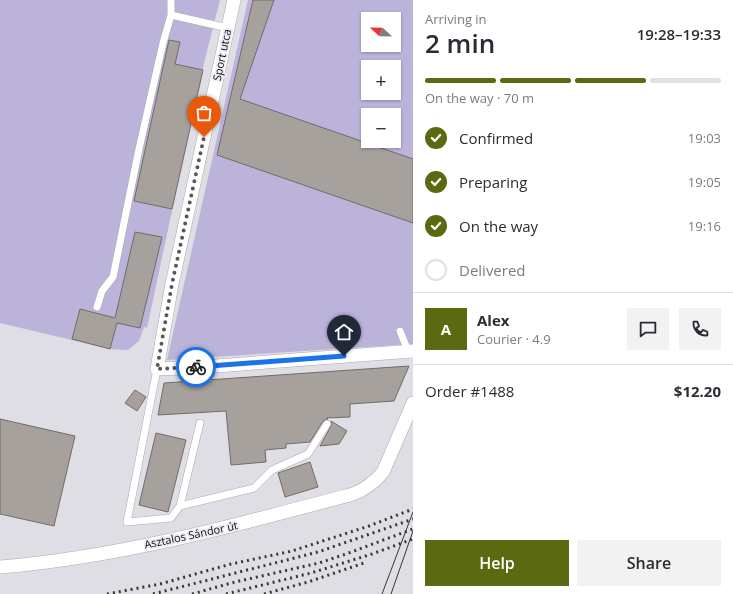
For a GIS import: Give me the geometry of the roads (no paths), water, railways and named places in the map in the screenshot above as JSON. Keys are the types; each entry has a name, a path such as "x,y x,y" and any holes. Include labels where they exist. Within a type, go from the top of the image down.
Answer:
{"street":[{"name":"Sport utca","path":"157,369 172,284 234,0"},
{"path":"157,369 410,351"},
{"name":"Asztalos Sándor út","path":"0,567 114,551 235,526 353,494 366,489 383,472 413,403"}],"lane":[{"path":"97,307 102,291 113,277 161,50 171,16 171,0"},
{"path":"171,16 228,28"},
{"path":"400,331 410,351"},
{"path":"157,369 127,522 171,518 180,506 200,423"},
{"path":"180,506 254,488 272,470 308,454 327,424"}],"tram line":[{"path":"382,594 413,512"},
{"path":"391,594 413,531"}],"railway":[{"path":"107,594 160,584 231,564 292,551 369,526 413,509"},
{"path":"153,594 318,552 413,519"},
{"path":"192,594 235,582 319,563 413,529"},
{"path":"226,594 311,573 372,554 413,539"},
{"path":"264,594 308,582 364,563"}]}
